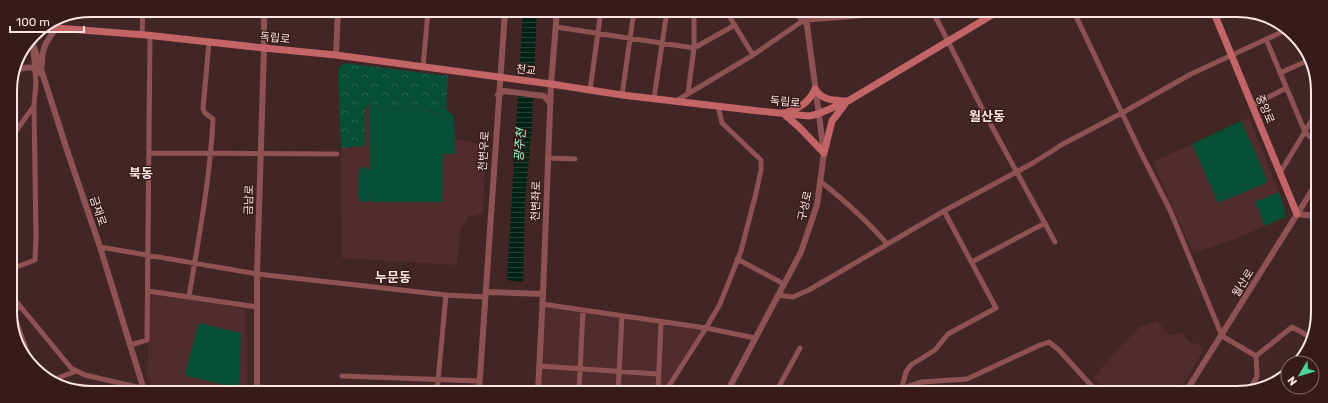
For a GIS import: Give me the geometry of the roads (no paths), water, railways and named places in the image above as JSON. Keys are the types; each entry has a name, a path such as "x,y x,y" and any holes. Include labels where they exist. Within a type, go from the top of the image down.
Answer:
{"main road":[{"name":"독립로","path":"548,83 676,101 809,116 818,114 848,101 989,17"},
{"name":"중앙로","path":"1216,17 1297,214"},
{"name":"독립로","path":"57,25 336,55 502,78"},
{"name":"천교","path":"502,78 548,83"},
{"path":"815,89 820,96 827,99 848,101"},
{"path":"815,89 812,97 800,107 783,113 824,153"},
{"path":"824,153 832,121 848,101"}],"street":[{"path":"142,34 143,17"},
{"name":"금남로","path":"257,386 257,274 264,17"},
{"path":"336,55 338,17"},
{"path":"423,67 427,17"},
{"name":"천변우로","path":"479,386 501,93 505,17"},
{"name":"천변좌로","path":"538,386 550,103 548,83 557,17"},
{"path":"590,90 600,17"},
{"path":"622,94 633,17"},
{"path":"654,98 666,17"},
{"path":"688,94 694,48 694,17"},
{"path":"729,17 754,55"},
{"path":"800,17 804,20"},
{"path":"676,101 754,55 804,20 816,17"},
{"path":"936,17 1016,172 1055,242"},
{"path":"1076,17 1140,152 1170,210 1222,336 1256,356"},
{"name":"구성로","path":"730,386 801,252 817,205 824,153 808,32 804,20"},
{"path":"556,27 694,48 735,25"},
{"path":"43,76 42,53 52,28"},
{"path":"778,295 793,297 809,290 944,211 1190,74 1282,32"},
{"path":"130,345 147,340 150,35"},
{"path":"1266,39 1305,132 1311,137"},
{"path":"189,296 204,207 211,153 212,119 204,113 203,109 209,42"},
{"name":"금재로","path":"33,44 100,247 142,386"},
{"path":"17,266 35,260 34,105 36,82 33,45"},
{"path":"1280,73 1305,62"},
{"path":"35,68 43,76"},
{"path":"21,69 35,68"},
{"path":"1252,106 1286,88"},
{"path":"501,93 544,96 550,103"},
{"path":"17,129 34,105"},
{"path":"669,386 720,304 740,251 756,194 762,162 722,123 718,106"},
{"path":"1280,173 1311,122"},
{"path":"149,153 337,154"},
{"path":"548,158 574,160"},
{"path":"820,181 873,227 887,244"},
{"name":"월산로","path":"1190,386 1311,192"},
{"path":"901,386 906,372 911,365 935,350 948,334 996,308 944,211"},
{"path":"1297,214 1311,215"},
{"path":"972,262 1045,223"},
{"path":"100,247 257,274 446,295 543,294"},
{"path":"737,260 784,284"},
{"path":"148,291 257,307"},
{"path":"437,386 446,295"},
{"path":"17,302 71,368 85,375 128,386"},
{"path":"542,304 706,328 755,338"},
{"path":"17,308 19,305"},
{"path":"579,386 583,310"},
{"path":"618,386 622,316"},
{"path":"658,386 661,322"},
{"path":"18,324 26,347"},
{"path":"1256,356 1292,327 1307,335"},
{"path":"908,386 922,382 967,379 1040,345 1050,342 1092,386"},
{"path":"779,386 800,348"},
{"path":"1252,385 1257,377 1256,356"},
{"path":"539,366 658,374"},
{"path":"58,378 77,371"},
{"path":"342,376 479,381"}],"water":[{"name":"광주천","path":"523,17 537,17 532,124 525,201 523,282 507,280"}],"district":[{"name":"월산동","path":"987,116"},
{"name":"북동","path":"141,173"},
{"name":"누문동","path":"393,277"}]}
